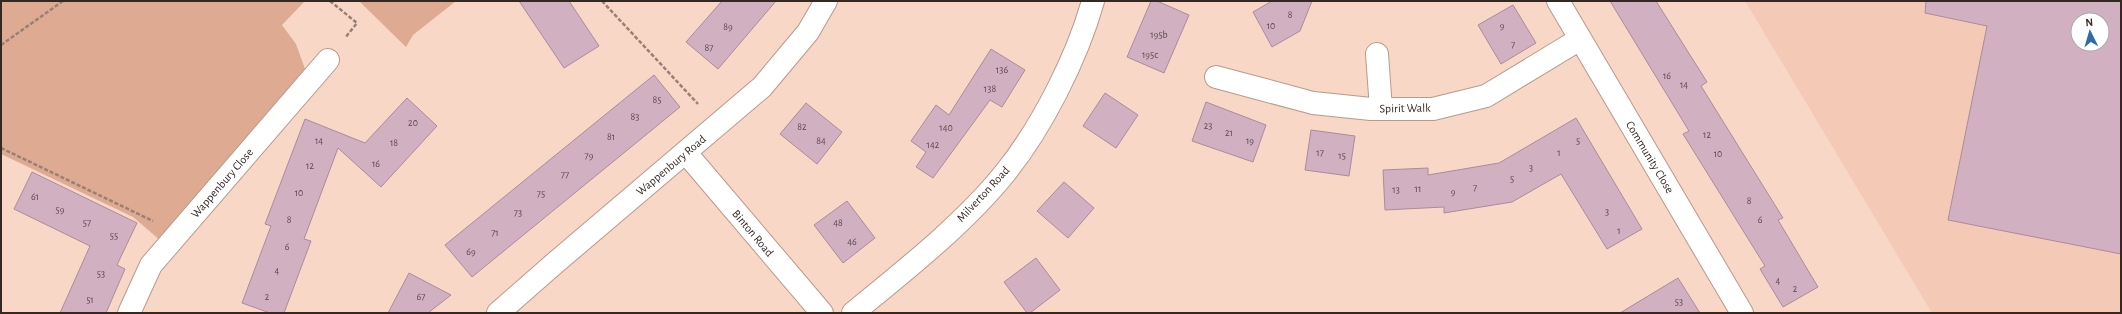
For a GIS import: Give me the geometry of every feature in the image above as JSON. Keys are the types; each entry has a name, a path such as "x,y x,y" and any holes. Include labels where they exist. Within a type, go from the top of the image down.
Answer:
{"street":[{"name":"Wappenbury Road","path":"498,313 762,87 808,32 826,1"},
{"name":"Milverton Road","path":"853,313 930,250 1005,173 1040,121 1070,62 1093,1"},
{"name":"Community Close","path":"1558,1 1742,313"},
{"name":"Spirit Walk","path":"1216,77 1313,103 1381,109 1433,109 1486,96 1580,39"},
{"path":"1377,54 1381,109"},
{"name":"Wappenbury Close","path":"129,313 151,265 328,60"},
{"name":"Binton Road","path":"686,153 822,313"}],"path":[{"path":"1,45 63,1"},
{"path":"328,60 357,23 330,1"},
{"path":"602,1 718,126"},
{"path":"1,148 147,217 177,236"}],"shaded area":[{"path":"1,1 305,1 282,25 296,44 305,69 161,241 133,217 1,154"},
{"path":"359,1 456,1 413,35 406,47"},
{"path":"1745,1 2121,1 2121,313 1932,313"}],"building":[{"path":"519,1 569,1 599,46 564,68"},
{"path":"722,1 776,1 718,69 686,42"},
{"path":"1151,1 1157,1 1189,15 1164,73 1127,57"},
{"path":"1272,1 1312,1 1300,31 1272,47 1253,12"},
{"path":"1610,1 1656,1 1707,82 1701,86 1783,218 1778,220 1818,287 1783,307 1760,269 1765,266 1683,134 1689,131"},
{"path":"1926,1 2121,1 2121,254 1948,220 1987,26 1925,13"},
{"path":"1513,5 1536,43 1501,64 1478,25"},
{"path":"991,49 1025,70 1002,107 990,100 933,178 916,167 926,152 911,141 936,105 949,115"},
{"path":"654,75 680,107 472,277 445,245"},
{"path":"1105,93 1138,115 1116,148 1083,126"},
{"path":"407,98 437,126 381,187 338,148 304,239 311,241 284,313 270,313 242,303 271,226 265,224 305,119 365,143"},
{"path":"1206,102 1266,125 1253,162 1192,141"},
{"path":"806,103 842,132 817,164 780,134"},
{"path":"1576,118 1642,229 1607,249 1561,174 1512,202 1444,213 1444,207 1385,210 1383,170 1428,168 1428,175 1499,163"},
{"path":"1311,130 1355,136 1349,176 1305,170"},
{"path":"32,172 137,223 117,265 125,269 106,313 60,313 90,246 14,209"},
{"path":"1064,182 1094,208 1068,238 1037,211"},
{"path":"847,201 875,238 843,263 814,225"},
{"path":"1036,258 1060,290 1030,313 1027,313 1004,282"},
{"path":"409,273 451,295 428,313 388,313"},
{"path":"1678,278 1700,313 1620,313 1658,290"}]}
